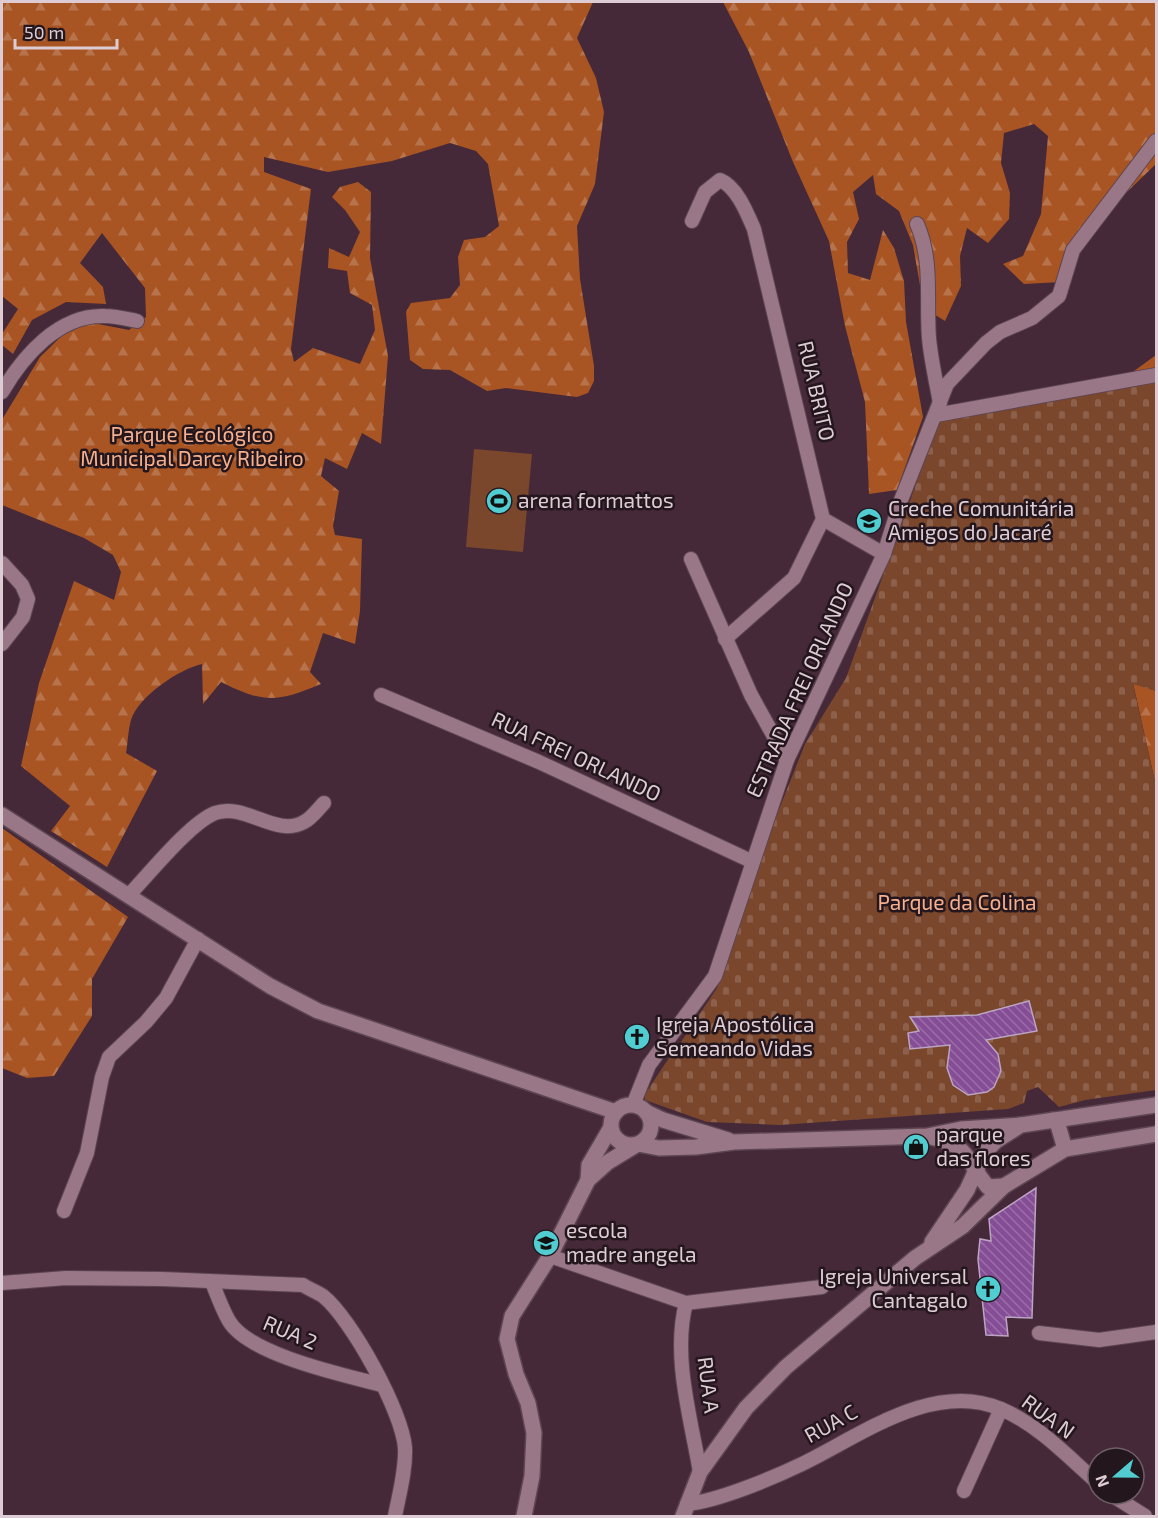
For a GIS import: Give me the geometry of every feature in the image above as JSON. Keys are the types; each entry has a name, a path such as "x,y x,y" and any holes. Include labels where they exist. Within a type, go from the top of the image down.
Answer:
{"street":[{"name":"ESTRADA FREI ORLANDO","path":"639,1108 649,1065 715,976 751,861 787,760 884,554 901,500 947,384 986,343 1000,332 1038,314 1059,296 1072,250 1156,141"},
{"name":"RUA BRITO","path":"692,221 705,192 720,180 736,195 754,229 823,519"},
{"path":"917,224 924,241 929,285 929,338 938,409 1156,375"},
{"path":"2,392 32,352 51,333 67,325 104,316 137,321"},
{"path":"725,639 794,578 823,519 884,554"},
{"path":"691,559 751,695 787,760"},
{"path":"2,564 22,585 28,599 22,617 2,645"},
{"name":"RUA FREI ORLANDO","path":"381,695 539,762 751,861"},
{"path":"129,895 195,826 214,813 244,813 289,826 306,821 324,802"},
{"path":"2,815 270,986 318,1011 596,1105 612,1120 620,1142 669,1148 734,1142 927,1136 961,1129 1021,1125 1156,1105"},
{"path":"64,1211 87,1153 102,1077 110,1057 146,1023 166,998 198,939"},
{"path":"524,1516 532,1476 534,1433 528,1403 516,1374 507,1339 512,1316 550,1256 588,1180 590,1165 612,1120 623,1106 639,1108 672,1124 734,1142"},
{"path":"588,1180 608,1162 646,1139 650,1130 639,1108"},
{"path":"1053,1120 1058,1125 1065,1149"},
{"path":"929,1247 967,1190 975,1168 996,1141 1021,1125"},
{"path":"685,1510 700,1472 746,1408 786,1367 929,1247 963,1226 1004,1186 1065,1149 1156,1134"},
{"path":"927,1136 950,1142 965,1152 988,1187 1004,1186"},
{"path":"550,1256 686,1302 822,1287"},
{"path":"2,1283 66,1278 162,1279 303,1285 323,1296 346,1323 382,1385 401,1424 405,1449 395,1516"},
{"name":"RUA 2","path":"212,1282 229,1322 241,1334 273,1353 382,1385"},
{"name":"RUA A","path":"686,1302 682,1331 683,1365 700,1472"},
{"path":"1039,1333 1099,1340 1156,1332"},
{"name":"RUA C","path":"685,1510 801,1464 886,1418 919,1408 955,1402 985,1404 1000,1409"},
{"path":"964,1491 1000,1409"},
{"name":"RUA N","path":"1000,1409 1054,1443 1086,1473"},
{"path":"1129,1506 1145,1516"}],"green space":[{"name":"Parque Ecológico Municipal Darcy Ribeiro","path":"2,2 593,2 577,38 596,78 604,112 595,184 577,226 580,279 594,366 594,381 588,393 577,397 506,388 487,391 450,370 423,369 410,360 406,312 411,303 450,298 460,285 458,257 464,240 485,237 499,226 488,164 476,151 450,143 392,161 328,172 264,157 264,172 311,189 291,349 294,362 313,348 360,364 375,330 372,305 350,293 347,271 328,268 329,248 349,257 360,232 345,210 332,197 340,187 358,182 371,192 370,258 388,356 381,444 362,433 347,469 325,458 321,476 339,491 333,526 335,535 362,539 360,611 355,644 323,633 310,672 321,684 282,697 260,697 221,682 203,704 202,664 171,678 150,693 135,711 131,720 126,753 157,771 107,867 51,831 70,806 21,766 39,683 74,581 114,600 121,572 113,555 84,538 2,505 3,418 40,357 78,320 129,330 146,317 145,288 102,233 80,263 103,287 106,304 66,302 32,320 13,354 2,345 2,334 18,309 2,296"},
{"path":"723,2 1156,2 1156,164 1104,214 1061,282 1024,284 1003,264 1023,256 1041,214 1048,136 1034,124 1004,133 1001,163 1010,193 1009,219 988,243 967,228 960,256 961,286 945,321 924,308 913,245 899,211 876,194 873,175 853,192 859,219 847,242 848,273 870,280 883,230 894,248 904,281 906,322 923,417 897,490 869,494 865,402 845,326 829,241 793,162 749,52"},
{"path":"1156,355 1156,383 1130,374"},
{"name":"Parque da Colina","path":"1130,374 1156,383 1156,691 1133,684 1156,786 1156,1090 1085,1100 1059,1107 1038,1087 1027,1091 1024,1103 1008,1109 780,1125 707,1122 645,1100 645,1094 669,1058 675,1057 680,1049 679,1045 717,988 776,817 805,744 846,678 941,415"},
{"name":"arena formattos","path":"474,449 532,454 523,552 466,547"},
{"path":"1133,683 1156,691 1156,786"},
{"path":"2,828 128,917 92,979 92,1016 54,1076 27,1078 2,1068"}],"building":[{"path":"1029,1001 1037,1031 986,1040 998,1054 1001,1071 994,1087 987,1092 968,1095 953,1085 947,1068 950,1045 910,1049 908,1033 919,1031 910,1017 977,1015"},
{"path":"1036,1188 1032,1318 1006,1317 1008,1336 986,1335 978,1259 980,1239 991,1241 989,1219"}],"place":[{"name":"arena formattos","path":"499,501"},
{"name":"Creche Comunitária Amigos do Jacaré","path":"869,521"},
{"name":"Igreja Apostólica Semeando Vidas","path":"637,1037"},
{"name":"parque das flores","path":"916,1147"},
{"name":"escola madre angela","path":"546,1243"},
{"name":"Igreja Universal Cantagalo","path":"988,1289"}]}
